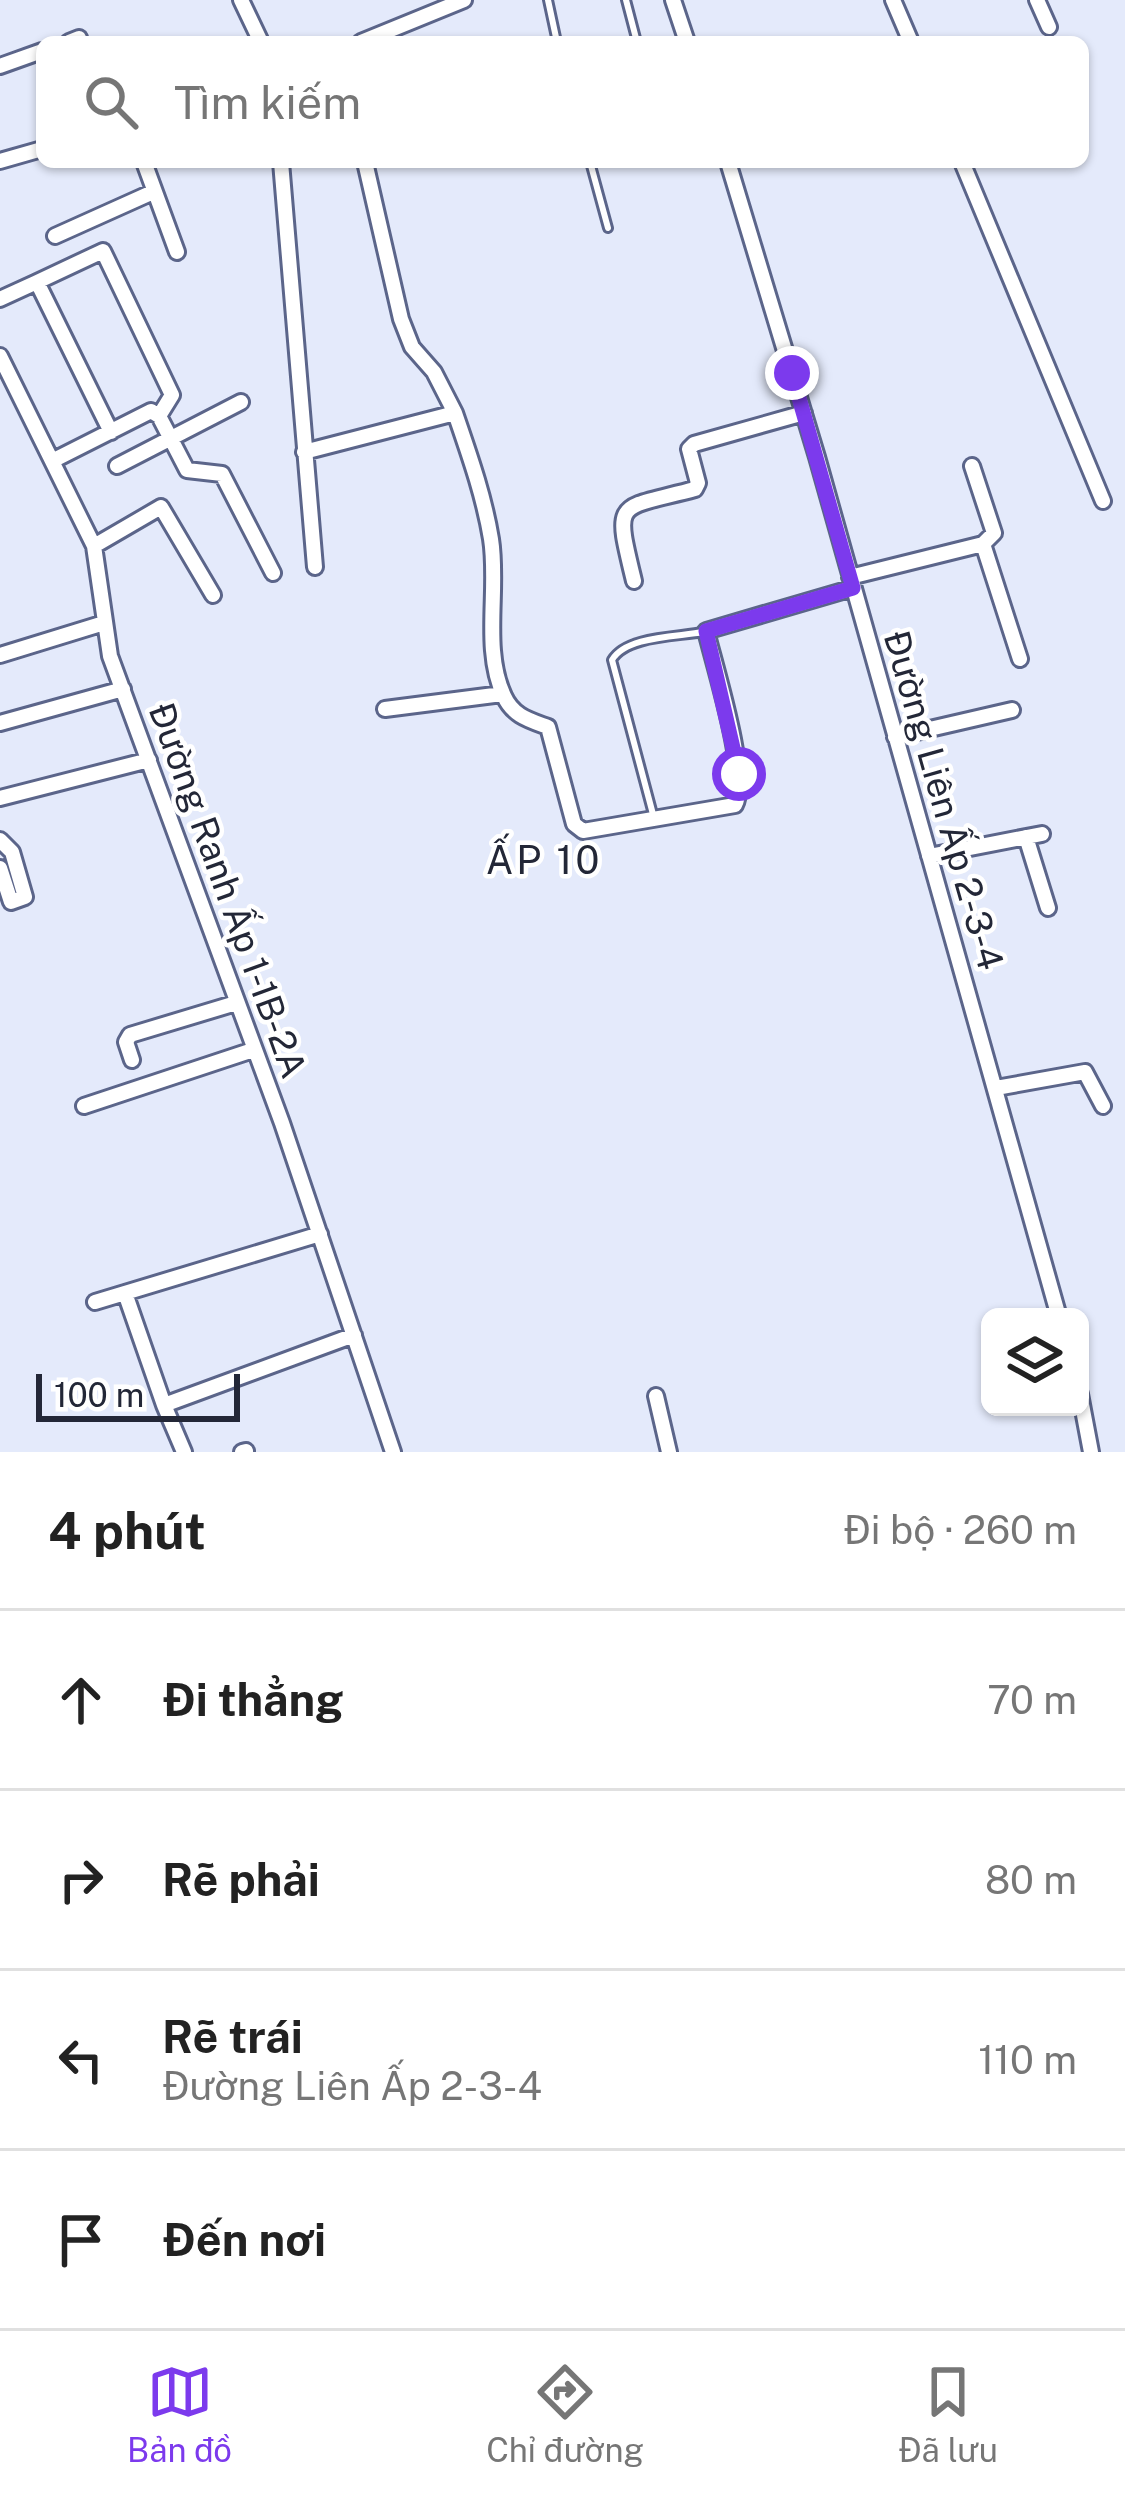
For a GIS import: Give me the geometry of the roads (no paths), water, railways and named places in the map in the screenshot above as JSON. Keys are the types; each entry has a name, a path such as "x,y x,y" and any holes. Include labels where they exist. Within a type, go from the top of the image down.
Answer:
{"street":[{"path":"242,0 259,36"},
{"path":"377,36 464,0"},
{"path":"673,0 685,36"},
{"path":"893,0 908,36"},
{"path":"1037,0 1049,27"},
{"path":"0,66 36,54"},
{"path":"0,161 36,151"},
{"path":"147,168 177,251"},
{"path":"281,168 315,567"},
{"path":"366,168 401,319 412,347 434,371 474,469 491,538 496,592 494,656 502,694 516,715 548,728 574,824 583,831 728,807 740,797 737,760 706,631 982,544 994,533 972,466"},
{"name":"Đường Liên Ấp 2-3-4","path":"730,168 804,413 1057,1308"},
{"path":"965,168 1103,500"},
{"path":"55,236 153,192"},
{"path":"0,299 103,251 172,394 159,416"},
{"path":"37,282 111,432"},
{"name":"Đường Ranh Ấp 1-1B-2A","path":"0,356 94,546 104,623 122,688 320,1234 393,1452"},
{"path":"117,466 241,402"},
{"path":"52,461 151,411 159,416 187,470 222,474 272,573"},
{"path":"304,452 454,413"},
{"path":"634,581 620,523 623,513 637,504 694,489 698,483 688,449 694,444 804,413"},
{"path":"94,546 161,508 213,595"},
{"path":"982,544 1020,659"},
{"path":"0,656 104,623"},
{"path":"0,724 122,688"},
{"path":"386,710 502,694"},
{"path":"895,736 1012,710"},
{"path":"0,797 148,760"},
{"path":"929,856 1034,835 1048,908"},
{"path":"0,842 12,852 25,896 10,902 0,868"},
{"path":"132,1060 126,1042 130,1035 236,1003"},
{"path":"84,1106 253,1050"},
{"path":"996,1088 1085,1072 1103,1106"},
{"path":"95,1302 320,1234"},
{"path":"125,1293 184,1452"},
{"path":"164,1405 354,1335"},
{"path":"656,1396 669,1452"},
{"path":"1084,1416 1090,1452"}],"lane":[{"path":"548,0 556,36"},
{"path":"626,0 635,36"},
{"path":"592,168 608,229"},
{"path":"654,818 612,660 617,651 638,644 706,631"}],"district":[{"name":"ẤP 10","path":"544,860"}]}
